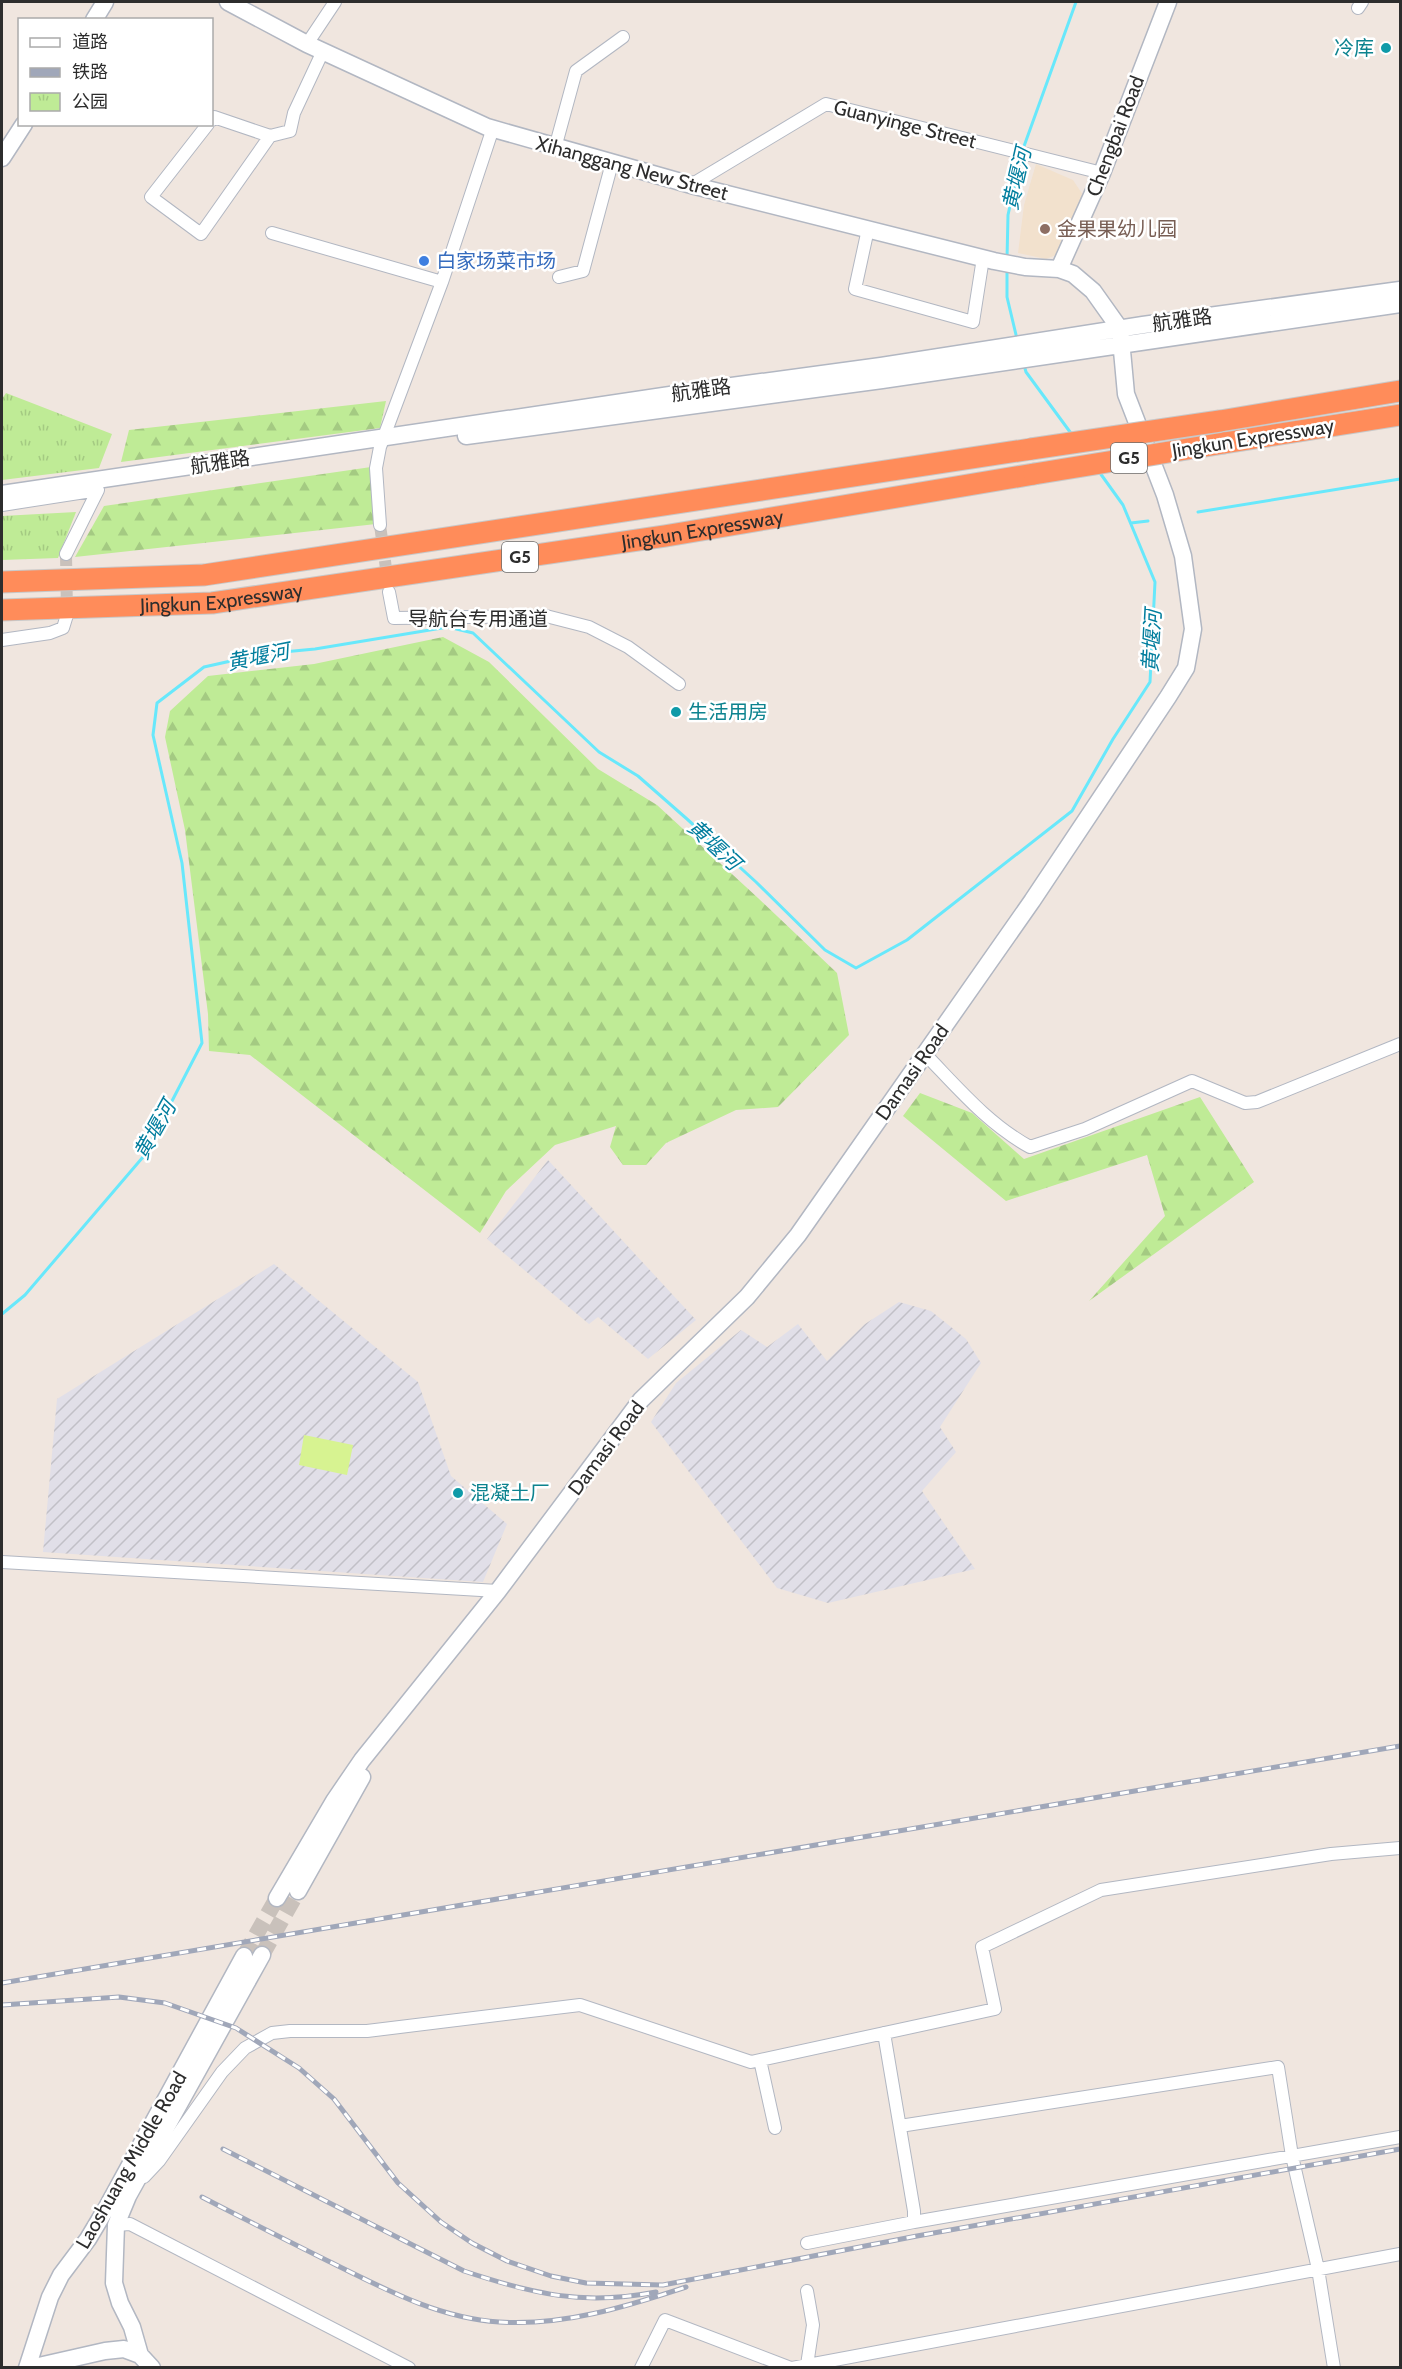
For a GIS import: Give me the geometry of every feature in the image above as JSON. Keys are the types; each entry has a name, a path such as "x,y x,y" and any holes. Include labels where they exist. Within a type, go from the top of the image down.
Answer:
{"highway":[{"name":"Jingkun Expressway","path":"2,582 204,575 1221,421 1401,391"},
{"name":"Jingkun Expressway","path":"2,610 212,603 665,536 1401,415"}],"street":[{"path":"95,18 105,2"},
{"name":"Xihanggang New Street","path":"228,2 308,44 493,129 691,185 988,259 1024,267 1059,269"},
{"path":"308,44 335,2"},
{"name":"Chengbai Road","path":"1059,269 1102,174 1168,2"},
{"path":"555,148 576,71 623,37"},
{"path":"213,118 270,136 290,131 294,112 323,51"},
{"name":"Guanyinge Street","path":"691,185 826,104 1102,174"},
{"path":"2,158 23,126"},
{"path":"206,126 151,197 201,234 270,136"},
{"path":"380,525 376,468 382,442 442,282 493,129"},
{"path":"559,278 583,271 612,164"},
{"path":"868,229 855,289 973,322 988,259"},
{"path":"272,233 442,282"},
{"path":"1059,269 1073,274 1093,291 1120,329"},
{"name":"航雅路","path":"2,494 1007,355 1120,329 1401,290"},
{"name":"航雅路","path":"1031,351 1123,346 1401,304"},
{"name":"Damasi Road","path":"498,1591 641,1400 747,1297 798,1235 1032,901 1186,668 1193,629 1183,556 1166,495 1126,394 1120,329"},
{"name":"航雅路","path":"2,505 382,442"},
{"path":"66,554 98,490"},
{"name":"导航台专用通道","path":"389,592 394,618 546,616 589,627 628,647 679,684"},
{"path":"2,640 50,633 63,628 67,615"},
{"path":"924,1054 1008,1136 1030,1148 1085,1129 1192,1081 1245,1104 1257,1102 1401,1044"},
{"path":"2,1562 498,1591"},
{"path":"276,1898 334,1801 389,1726 498,1591"},
{"path":"298,1891 389,1726"},
{"path":"128,2196 159,2161 222,2072 245,2048 272,2033 367,2031 580,2005 751,2062 994,2009 982,1947 1101,1890 1332,1854 1401,1848"},
{"name":"Laoshuang Middle Road","path":"140,2355 132,2327 120,2303 114,2283 116,2225 128,2196 262,1954"},
{"name":"Laoshuang Middle Road","path":"28,2367 50,2297 106,2209 244,1956"},
{"path":"884,2033 914,2222"},
{"path":"760,2060 775,2128"},
{"path":"900,2126 1278,2067 1292,2156 1318,2269 1334,2367"},
{"path":"807,2243 914,2222 1401,2137"},
{"path":"116,2225 130,2224 409,2367"},
{"path":"641,2367 665,2320 791,2367 1401,2254"},
{"path":"807,2291 813,2325 807,2365"},
{"path":"28,2367 124,2349 140,2355 152,2367"}],"shaded area":[{"name":"金果果幼儿园","path":"1036,164 1073,180 1083,195 1059,254 1046,259 1018,253 1024,205"},
{"path":"548,1160 696,1320 648,1359 598,1317 589,1324 487,1239"},
{"path":"274,1264 418,1382 451,1476 507,1524 483,1582 43,1552 57,1399"},
{"path":"899,1302 931,1311 966,1339 981,1363 940,1427 956,1452 922,1491 975,1569 828,1603 777,1588 651,1422 676,1383 741,1330 767,1347 798,1324 827,1361 865,1324"}],"green space":[{"path":"6,393 112,434 99,468 2,480 2,399"},
{"path":"386,401 380,428 121,462 129,430"},
{"path":"371,467 376,524 75,557 104,506"},
{"path":"76,512 58,558 2,560 2,516"},
{"path":"443,637 489,662 598,769 657,805 837,973 849,1035 778,1107 736,1110 666,1143 646,1165 623,1165 610,1147 616,1126 555,1145 506,1191 480,1233 250,1055 209,1051 208,1014 185,830 165,737 170,711 208,676 314,664"},
{"path":"920,1093 972,1113 1024,1159 1200,1097 1254,1182 1089,1301 1165,1216 1147,1155 1006,1201 903,1116"},
{"path":"304,1435 353,1445 347,1475 299,1465"}],"waterway":[{"name":"黄堰河","path":"1023,149 1076,2"},
{"name":"黄堰河","path":"1007,259 1008,215 1021,156"},
{"name":"黄堰河","path":"1007,268 1007,297 1017,339"},
{"name":"黄堰河","path":"1024,365 1026,372 1073,436"},
{"name":"黄堰河","path":"2,1314 25,1295 143,1157 202,1043 182,863 153,735 157,703 204,667 262,654 315,649 448,627 473,633 599,752 638,776 687,819 756,882 825,950 856,968 907,940 1072,811 1113,739 1150,682 1155,582 1123,505 1100,473"},
{"path":"1198,512 1400,479"},
{"path":"1131,523 1148,521"}],"tunnel":[{"path":"380,525 388,583"},
{"path":"66,554 67,613"},
{"path":"262,1955 298,1891"},
{"path":"244,1956 277,1898"}],"railway":[{"path":"2,1983 1400,1746"},
{"path":"2,2005 119,1997 165,2003 236,2028 299,2068 334,2099 398,2183 441,2222 472,2243 507,2261 551,2276 586,2283 663,2285 917,2236 1400,2149"},
{"path":"223,2149 464,2271 513,2286 581,2298 605,2298 656,2292"},
{"path":"202,2197 390,2291 454,2315 499,2322 547,2321 594,2314 686,2287"}],"place":[{"name":"冷库","path":"1386,48"},
{"name":"金果果幼儿园","path":"1045,229"},
{"name":"白家场菜市场","path":"424,261"},
{"name":"生活用房","path":"676,712"},
{"name":"混凝土厂","path":"458,1493"}]}
